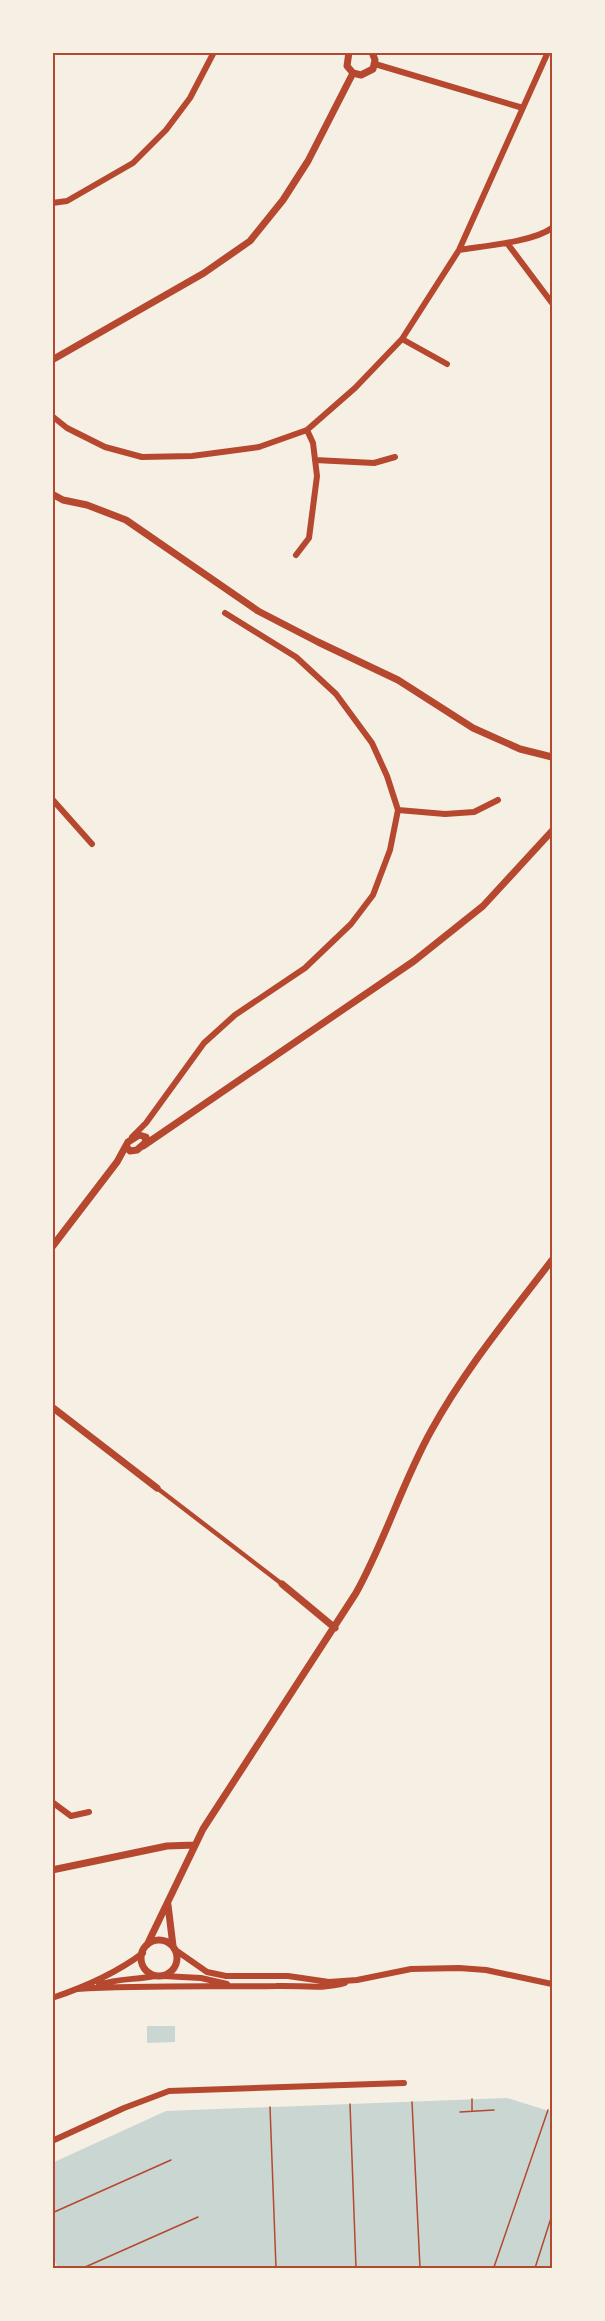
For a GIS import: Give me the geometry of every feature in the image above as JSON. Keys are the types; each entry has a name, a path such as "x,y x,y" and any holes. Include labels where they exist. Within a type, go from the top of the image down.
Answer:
{"street":[{"path":"52,203 67,201 133,162 166,130 190,98 214,52"},
{"path":"349,52 347,66 353,73 366,74 375,64"},
{"path":"372,52 375,64"},
{"path":"52,416 67,428 105,447 142,457 192,456 259,447 308,430 355,388 402,339 459,250 548,52"},
{"path":"375,64 523,108"},
{"path":"52,360 204,273 250,241 283,200 308,161 353,73"},
{"path":"459,250 507,243 547,232 552,228"},
{"path":"507,243 552,303"},
{"path":"402,339 447,364"},
{"path":"296,555 309,538 317,476 313,443 308,430"},
{"path":"315,460 374,463 395,457"},
{"path":"52,494 63,500 87,505 126,520 258,610 398,680 473,728 520,749 552,757"},
{"path":"52,1247 204,1043 235,1016 305,968 351,924 373,895 390,850 398,810 387,776 372,743 336,694 296,657 225,613"},
{"path":"52,799 92,844"},
{"path":"398,810 445,814 474,812 498,800"},
{"path":"126,1146 130,1151 160,1134 414,961 483,906 552,831"},
{"path":"117,1162 143,1143 146,1123"},
{"path":"131,1138 139,1135 143,1143"},
{"path":"52,1998 121,1970 143,1953 195,1845 298,1681 335,1628 369,1569 430,1433 452,1394 552,1260"},
{"path":"52,1407 282,1584 335,1628"},
{"path":"52,1802 71,1816 89,1812"},
{"path":"52,1870 167,1846 195,1845"},
{"path":"93,1988 117,1979 143,1978 169,1973 177,1962 168,1905"},
{"path":"147,1945 160,1941 207,1972 217,1975 288,1976 329,1982 357,1980"},
{"path":"143,1953 143,1964 150,1973 174,1978 201,1978 239,1987"},
{"path":"77,1989 119,1986 319,1988 411,1969 459,1968 495,1971 552,1984"},
{"path":"52,2141 124,2108 169,2091 405,2083"}],"path":[{"path":"472,2100 472,2111"},
{"path":"412,2102 420,2268"},
{"path":"350,2104 356,2268"},
{"path":"270,2107 276,2268"},
{"path":"459,2112 494,2110"},
{"path":"494,2267 548,2110"},
{"path":"52,2213 171,2160"},
{"path":"534,2268 552,2215"},
{"path":"83,2268 198,2217"}],"shaded area":[{"path":"147,2026 175,2026 175,2042 147,2043"},
{"path":"507,2098 552,2112 552,2268 58,2268 52,2256 52,2163 166,2111"}]}
